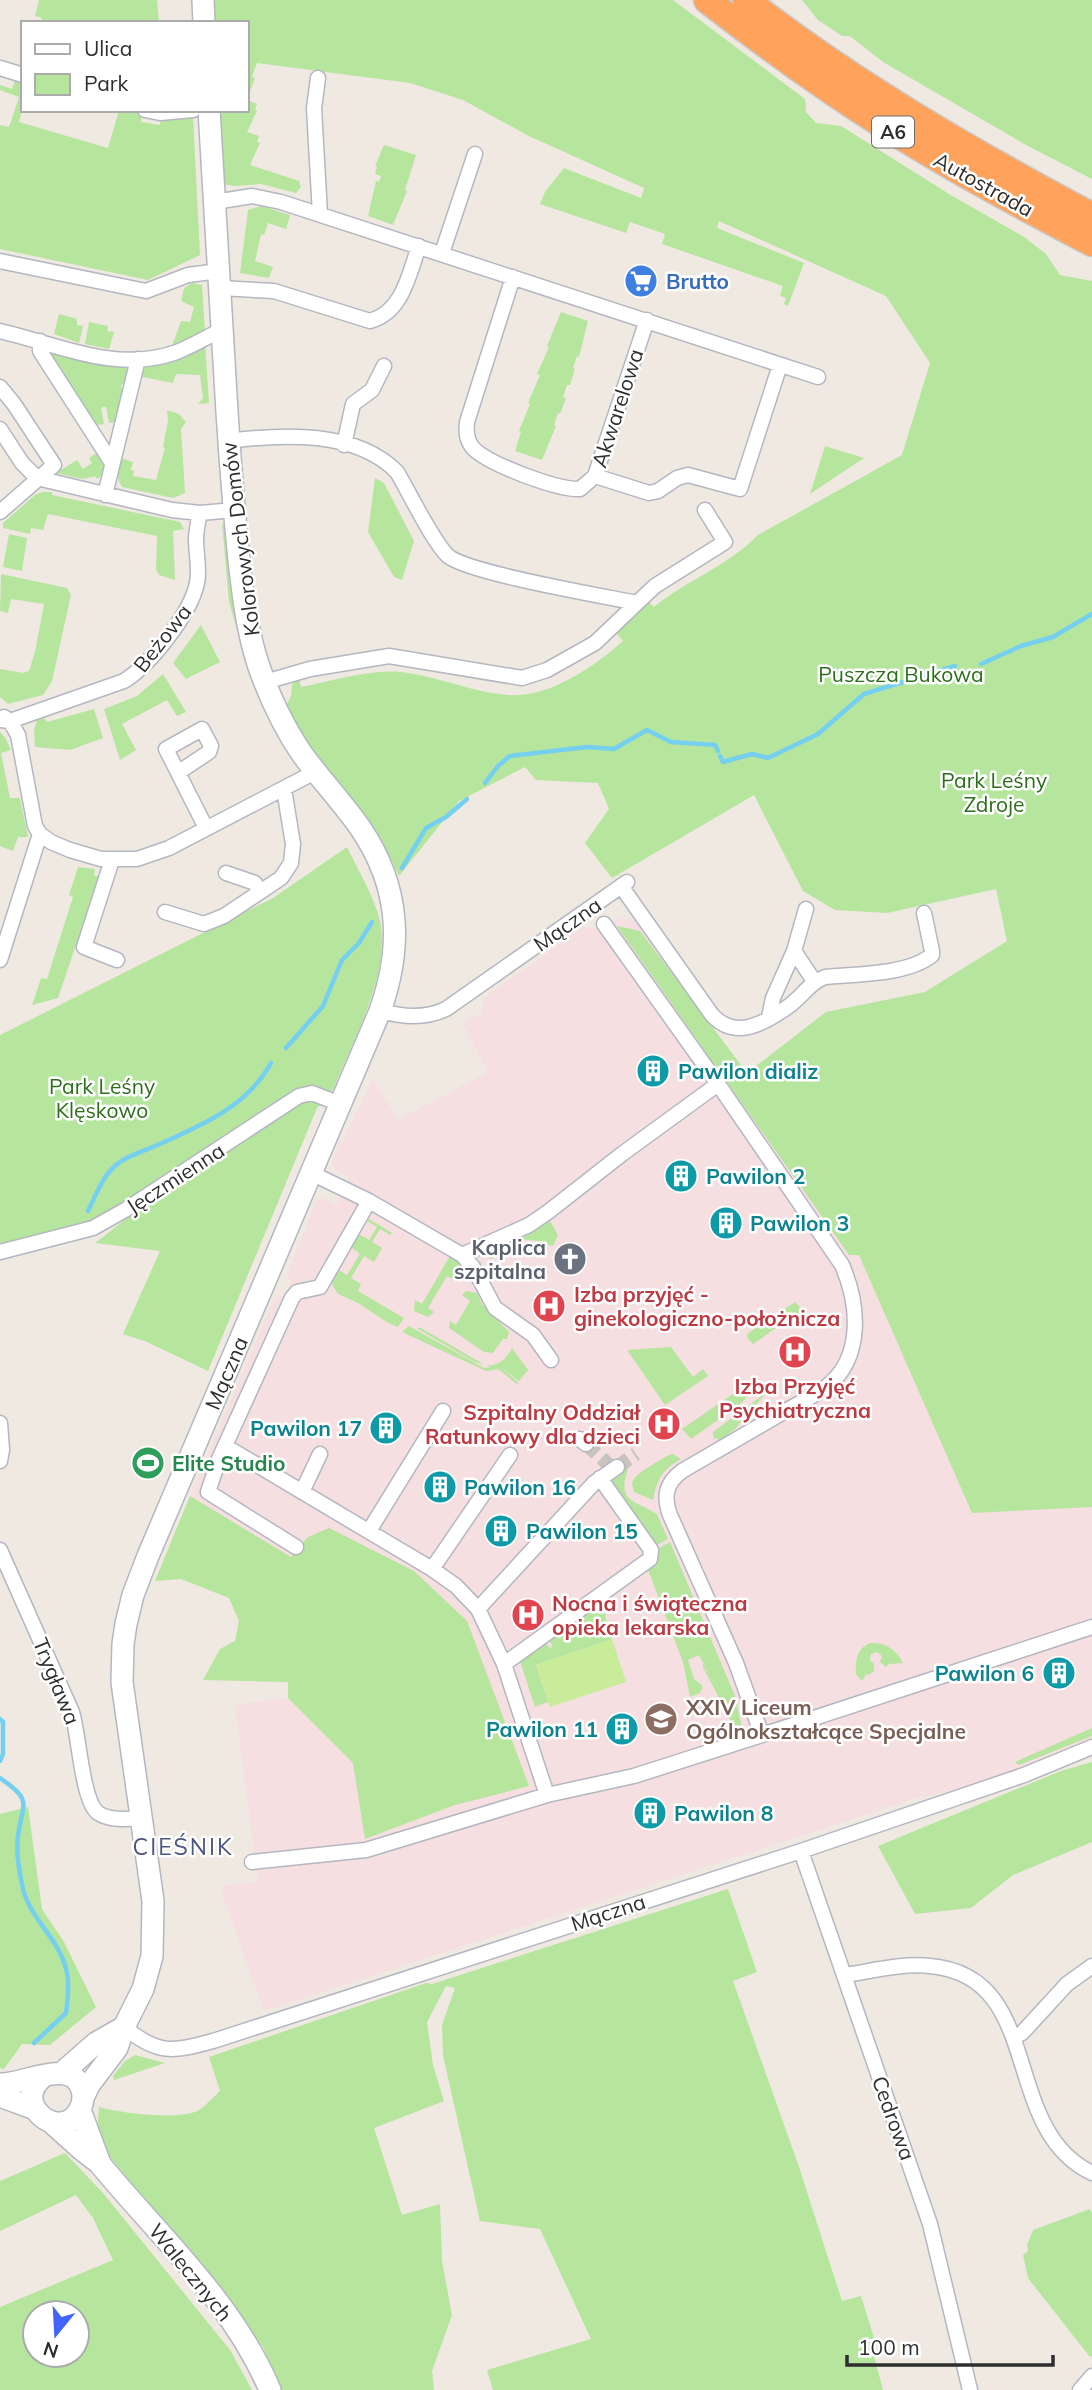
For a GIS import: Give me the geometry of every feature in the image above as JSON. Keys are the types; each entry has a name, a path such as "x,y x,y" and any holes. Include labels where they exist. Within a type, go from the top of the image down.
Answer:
{"highway":[{"name":"Autostrada","path":"707,0 810,77 892,131 1092,243"},
{"name":"Autostrada","path":"746,0 811,48 892,102 955,141 1092,216"}],"street":[{"path":"203,0 204,21"},
{"path":"0,68 21,74"},
{"path":"318,78 314,108 320,214"},
{"name":"Kolorowych Domów","path":"209,112 228,441 248,625 265,682 282,721 315,772 360,827 387,880 394,920 395,949 388,989 380,1011"},
{"path":"442,253 475,154"},
{"path":"215,202 252,196 265,197 818,377"},
{"path":"0,261 146,291 188,275 219,279 274,291 370,321 384,316 400,298 419,246"},
{"name":"Akwarelowa","path":"513,277 467,422 466,436 468,442 481,455 566,488 580,489 595,477 647,320"},
{"path":"0,331 101,358 138,359 171,354 222,330"},
{"path":"40,341 40,351 112,463"},
{"path":"105,495 138,359"},
{"path":"595,477 649,493 688,475 740,489 780,365"},
{"path":"344,445 349,401 372,390 384,366"},
{"path":"0,387 54,465 0,512"},
{"path":"0,429 22,463 37,478 172,510 200,513 234,510"},
{"path":"228,441 288,435 316,438 379,457 397,472 442,548 454,560 494,572 637,603"},
{"path":"265,682 310,669 388,656 522,678 547,670 595,643 655,586 725,542 705,510"},
{"name":"Beżowa","path":"40,834 35,826 18,735 3,719 124,681 153,656 183,618 194,594 198,581 196,537 200,513"},
{"path":"179,772 206,828"},
{"path":"0,960 40,834 70,850 112,860 137,859 154,854 315,772"},
{"path":"165,912 204,924 224,916 281,878 290,863 293,844 285,789"},
{"path":"112,860 84,947 117,960"},
{"path":"226,873 255,883 259,892"},
{"name":"Mączna","path":"81,2104 89,2085 117,2048 124,2027 135,2009 147,1980 154,1942 153,1901 122,1682 122,1644 136,1587 380,1011 424,1016 446,1009 624,884 719,1023 740,1030 760,1024 769,1017"},
{"path":"769,1017 794,951 806,909"},
{"path":"769,1017 787,1008 814,981 825,977 898,969 927,959 932,955 932,951 924,913"},
{"path":"604,924 842,1265 856,1306 853,1344 848,1360 826,1387 682,1471 672,1478 667,1489 666,1504 670,1515 736,1663 762,1735"},
{"path":"794,951 814,981"},
{"path":"462,1255 529,1225 718,1084"},
{"name":"Jęczmienna","path":"0,1252 93,1228 125,1210 299,1096 312,1093 340,1104"},
{"path":"311,1173 369,1201 462,1255 473,1267 495,1308 533,1335 551,1360"},
{"path":"208,1492 225,1446 292,1298 293,1290 320,1287 369,1201"},
{"path":"369,1531 443,1411"},
{"path":"0,1423 0,1461"},
{"path":"225,1446 432,1569 456,1586 478,1609 504,1664 547,1795"},
{"path":"302,1492 320,1454"},
{"path":"432,1569 510,1455"},
{"path":"478,1609 610,1470 651,1550 650,1559 504,1664"},
{"path":"180,1480 208,1492 296,1547"},
{"name":"Trygława","path":"0,1550 72,1712 88,1800 98,1812 106,1816 121,1819 141,1818"},
{"path":"252,1862 366,1850 547,1795 634,1776 1092,1627"},
{"name":"Mączna","path":"124,2027 141,2040 162,2050 193,2047 801,1851 1024,1775 1092,1747"},
{"name":"Cedrowa","path":"801,1851 930,2224 970,2390"},
{"path":"845,1975 929,1965 946,1968 980,1985 992,1997 1009,2023 1045,2129 1065,2155 1092,2173"},
{"path":"1014,2037 1022,2033 1067,1984 1092,1966"},
{"path":"43,2115 32,2097 39,2080 53,2074 96,2043 124,2027"},
{"path":"0,2084 53,2074 75,2079 82,2091 81,2104 71,2119 58,2123 0,2096"},
{"name":"Walecznych","path":"81,2104 99,2163"},
{"name":"Walecznych","path":"43,2115 99,2163 228,2316 254,2355 270,2390"},
{"path":"1080,2390 1092,2376"}],"shaded area":[{"path":"615,919 635,919 747,1073 826,1012 925,992 1021,933 1092,1080 1092,1742 1001,1779 917,1798 264,2011 221,1890 224,1886 258,1882 235,1705 288,1698 289,1614 171,1541 274,1299 286,1294 291,1282 287,1273 291,1264 295,1263 293,1260 304,1232 308,1231 306,1227 316,1200 324,1198 337,1205 349,1177 335,1170 332,1163 373,1079 398,1120 488,1072 463,1024 482,1013 484,998 583,927 597,929"}],"green space":[{"path":"39,0 157,0 159,21 41,21 42,18 35,16"},
{"name":"Puszcza Bukowa","path":"211,0 673,0 805,99 806,112 816,123 841,126 949,194 1024,237 1046,254 1060,275 1092,281 1092,1507 972,1513 859,1255 849,1255 617,926 640,931 747,1073 826,1012 925,992 1007,941 996,889 887,913 835,910 803,891 754,795 612,878 585,843 609,809 598,783 536,780 525,767 459,801 399,876 378,833 304,739 286,706 291,696 292,684 299,678 301,687 364,674 401,672 510,695 525,695 556,686 585,670 623,641 616,633 648,601 654,607 734,556 758,535 902,455 930,363 886,296 719,221 717,228 804,263 788,306 784,304 786,298 780,296 783,286 662,244 665,234 630,222 626,233 540,204 545,192 564,168 641,198 644,188 529,136 463,100 410,83 257,63 252,77 255,78 248,94 248,21 212,21"},
{"path":"802,0 1092,0 1092,179 1026,145 883,62 850,36 842,36 818,20"},
{"path":"16,78 21,79 22,112 19,122 108,148 118,112 142,113 141,122 160,125 161,116 193,116 200,255 148,280 0,249 0,125 9,127 19,97 0,90 0,85 12,89"},
{"path":"248,100 257,104 257,111 247,132 259,136 257,142 260,143 250,165 299,181 301,187 296,193 261,184 223,184 217,112 248,112"},
{"path":"384,145 416,155 405,190 407,191 393,225 368,216 376,181 379,182 381,176 375,174 375,166"},
{"path":"261,206 290,215 286,229 268,223 264,235 261,234 255,261 273,267 269,278 240,273 248,210"},
{"path":"192,283 202,285 205,331 172,346 181,321 190,322 194,307 181,301 184,288"},
{"path":"561,312 588,321 570,385 567,385 563,397 566,398 542,460 515,451 521,432 519,431 530,404 528,403 540,375 537,374"},
{"path":"59,314 77,319 77,325 83,326 79,343 54,334"},
{"path":"89,322 108,326 107,331 114,332 109,349 85,344"},
{"path":"205,343 209,403 198,404 203,398 200,375 176,374 173,383 138,376 143,365"},
{"path":"49,350 129,363 127,385 122,384 121,388 126,389 119,422 109,423 106,407 103,407 104,424 93,426 47,355"},
{"path":"167,410 179,414 186,422 181,429 185,493 173,498 122,487 118,476 120,458 133,462 133,476 156,480 165,448"},
{"path":"825,446 864,458 810,494"},
{"path":"99,451 106,467 97,479 95,476 83,479 56,473 77,460 83,469 92,463 89,458"},
{"path":"375,478 384,483 414,541 402,580 394,577 368,532"},
{"path":"42,492 52,492 52,495 180,522 184,529 173,531 175,580 159,575 156,570 157,536 48,514 43,530 31,528 30,534 3,528 3,523"},
{"path":"222,523 229,534 246,661 229,602"},
{"path":"9,534 27,538 22,571 3,567"},
{"path":"1,574 67,588 71,595 52,681 43,695 8,704 0,697 0,669 23,673 29,671 44,604 11,599 8,613 0,611"},
{"path":"201,625 220,662 186,679 173,663"},
{"path":"163,674 186,712 177,716 167,700 122,724 136,750 120,760 104,709 137,696"},
{"path":"94,709 103,738 70,750 35,747 34,730 37,720 44,718 47,722"},
{"path":"0,732 11,750 1,753 10,798 20,798 28,837 18,837 13,851 0,846"},
{"name":"Park Leśny Klęskowo","path":"347,847 374,902 380,921 382,942 380,963 368,1007 333,1090 330,1092 303,1088 115,1212 75,1230 0,1248 0,1035 273,898"},
{"path":"78,867 95,869 94,875 99,877 58,998 32,1005 41,978 47,979 73,897 69,895"},
{"path":"303,1099 313,1100 320,1105 208,1371 147,1342 123,1334 160,1251 95,1243 175,1181"},
{"path":"369,1219 392,1233 390,1235 380,1229 372,1242 382,1248 374,1262 364,1256 351,1278 361,1284 358,1291 404,1318 398,1327 338,1294 332,1284 337,1269 347,1275 360,1254 351,1247 359,1234 369,1240 377,1227 367,1221"},
{"path":"549,1219 558,1235 553,1246 547,1245 547,1242 520,1239 491,1259 481,1253 539,1227"},
{"path":"450,1256 459,1263 462,1272 456,1281 447,1276 428,1308 434,1312 428,1317 414,1311 415,1300 422,1304"},
{"path":"466,1291 477,1293 482,1304 509,1332 507,1339 503,1339 493,1353 484,1352 449,1328 450,1321 456,1325 470,1301 462,1295"},
{"path":"795,1302 805,1313 798,1318 795,1315 753,1344 748,1339 747,1334"},
{"path":"409,1326 484,1368 491,1367 485,1365 502,1361 512,1348 528,1370 519,1381 499,1366 518,1382 517,1384 498,1369 486,1371 402,1332"},
{"path":"419,1327 485,1365 473,1361 418,1329"},
{"path":"671,1347 693,1377 703,1369 708,1376 665,1405 627,1350"},
{"path":"763,1382 739,1405 691,1439 682,1429 746,1385 750,1391"},
{"path":"767,1392 735,1429 719,1441 714,1439 713,1432"},
{"path":"673,1454 681,1459 661,1476 653,1500 634,1492 632,1483 636,1477"},
{"path":"629,1466 624,1487 626,1493 634,1502 657,1514 668,1539 655,1546 611,1483 615,1476"},
{"path":"190,1496 291,1557 308,1537 329,1528 414,1571 467,1621 529,1786 455,1805 365,1839 353,1763 288,1698 288,1682 203,1680 220,1649 235,1641 239,1621 229,1598 181,1579 155,1581"},
{"path":"670,1542 735,1696 741,1723 740,1734 735,1729 703,1663 726,1705 699,1655 688,1660 694,1679 703,1686 700,1693 690,1697 683,1662 647,1567 658,1558 657,1549"},
{"path":"594,1605 600,1614 604,1612 612,1639 536,1665 548,1702 535,1707 519,1658 544,1641 550,1648 553,1646 547,1638"},
{"path":"612,1639 626,1682 550,1707 536,1665"},
{"path":"870,1643 890,1647 903,1663 889,1664 886,1667 880,1662 882,1656 877,1652 871,1654 874,1671 866,1674 862,1681 856,1674 857,1660 862,1648"},
{"path":"1092,1728 1092,1736 1019,1765 1015,1762"},
{"path":"1092,1762 1092,1842 1013,1875 971,1908 915,1914 878,1846 1061,1771"},
{"path":"28,1807 42,1909 64,1942 96,2007 50,2045 22,2044 4,2069 0,2068 0,1814"},
{"path":"728,1889 757,1972 733,1981 798,2164 842,2301 861,2296 874,2338 870,2341 883,2390 493,2390 487,2370 591,2339 540,2229 480,2221 443,2055 442,2025 455,1988 446,1986 427,2022 433,2065 444,2101 374,2128 402,2215 440,2204 442,2261 452,2315 432,2371 434,2390 282,2390 263,2347 102,2147 98,2122 99,2107 121,2112 178,2115 205,2106 220,2091 209,2057 426,1983 432,1984"},
{"path":"135,2055 165,2063 114,2080 113,2076 125,2061"},
{"path":"65,2153 103,2193 230,2350 252,2390 0,2390 0,2307 113,2260 93,2218 76,2195 0,2231 0,2181"},
{"path":"1090,2209 1090,2357 1028,2278 1023,2255 1028,2251 1027,2245 1033,2230"}],"waterway":[{"path":"981,664 1021,646 1053,637 1092,614"},
{"path":"720,756 723,762 752,754 768,758 818,734 864,694 955,666"},
{"path":"485,783 510,756 587,747 614,749 647,730 671,742 715,745 718,751"},
{"path":"402,868 426,828 446,817 467,799"},
{"path":"286,1048 323,1006 342,960 359,943 372,922"},
{"path":"88,1211 101,1184 114,1166 221,1114 249,1092 271,1063"},
{"path":"0,1719 3,1722 3,1754 0,1761"},
{"path":"0,1778 22,1797 17,1847 22,1884 35,1916 61,1954 68,1977 66,2013 34,2043"}],"tunnel":[{"path":"586,1444 609,1465"},
{"path":"617,1467 636,1454"}],"place":[{"name":"Brutto","path":"641,281"},
{"name":"Pawilon dializ","path":"653,1071"},
{"name":"Pawilon 2","path":"681,1176"},
{"name":"Pawilon 3","path":"726,1223"},
{"name":"Kaplica szpitalna","path":"570,1259"},
{"name":"Izba przyjęć - ginekologiczno-położnicza","path":"549,1306"},
{"name":"Izba Przyjęć Psychiatryczna","path":"795,1352"},
{"name":"Szpitalny Oddział Ratunkowy dla dzieci","path":"664,1424"},
{"name":"Pawilon 17","path":"386,1428"},
{"name":"Elite Studio","path":"148,1463"},
{"name":"Pawilon 16","path":"440,1487"},
{"name":"Pawilon 15","path":"501,1531"},
{"name":"Nocna i świąteczna opieka lekarska","path":"528,1615"},
{"name":"Pawilon 6","path":"1059,1673"},
{"name":"XXIV Liceum Ogólnokształcące Specjalne","path":"661,1719"},
{"name":"Pawilon 11","path":"622,1729"},
{"name":"Pawilon 8","path":"650,1813"}],"district":[{"name":"CIEŚNIK","path":"183,1846"}],"park label":[{"name":"Park Leśny Zdroje","path":"994,792"}]}
